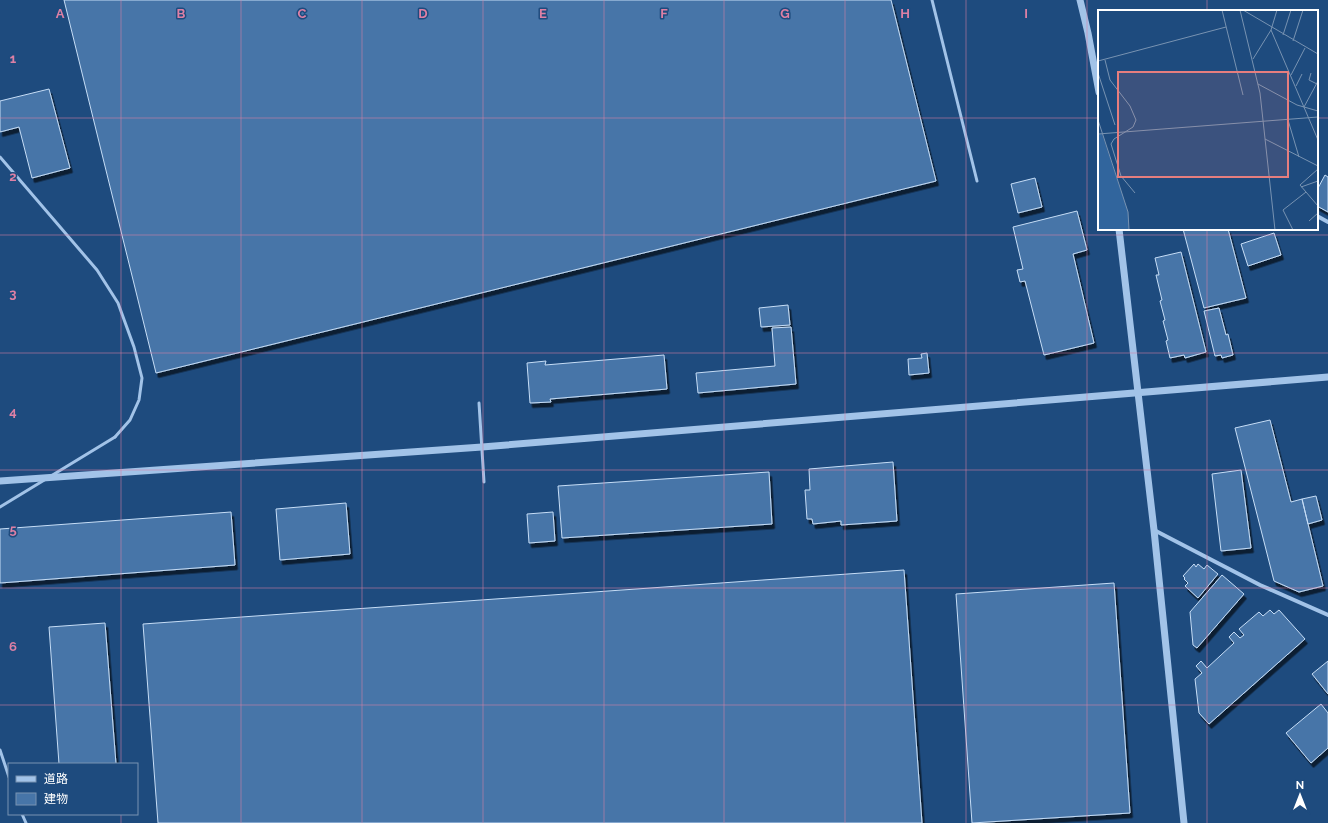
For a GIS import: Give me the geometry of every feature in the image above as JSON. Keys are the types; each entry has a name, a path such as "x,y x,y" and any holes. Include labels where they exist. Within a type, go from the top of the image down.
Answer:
{"street":[{"path":"1080,0 1098,87"},
{"path":"1318,217 1328,222"},
{"path":"1119,230 1154,530 1184,823"},
{"path":"0,481 482,447 1328,377"},
{"path":"1154,530 1260,585 1328,615"}],"lane":[{"path":"932,0 977,181"},
{"path":"0,157 97,270 118,303 134,346 142,378 139,400 130,420 115,437 0,507"},
{"path":"479,403 484,482"},
{"path":"0,750 8,773"}],"building":[{"path":"64,0 891,0 936,181 156,373"},
{"path":"49,89 70,168 32,178 19,127 0,132 0,101"},
{"path":"1325,175 1328,177 1328,212 1318,207 1318,188"},
{"path":"1035,178 1042,207 1018,213 1011,184"},
{"path":"1077,211 1087,250 1073,254 1094,343 1044,355 1025,281 1020,282 1017,270 1023,269 1013,227"},
{"path":"1183,230 1228,230 1246,298 1204,308"},
{"path":"1274,233 1281,255 1248,266 1241,244"},
{"path":"1181,252 1206,352 1185,358 1184,355 1170,358 1166,341 1168,340 1163,321 1165,320 1160,301 1162,300 1156,275 1159,275 1155,258"},
{"path":"788,305 790,325 761,327 759,308"},
{"path":"1219,308 1226,335 1228,334 1233,355 1222,358 1221,355 1215,356 1204,311"},
{"path":"791,327 796,384 698,393 696,373 775,366 772,328"},
{"path":"927,353 929,373 909,375 908,359 922,358 921,354"},
{"path":"664,355 667,389 550,399 551,402 530,403 527,363 546,361 545,365"},
{"path":"1270,420 1291,502 1302,499 1323,586 1299,592 1274,581 1235,428"},
{"path":"893,462 897,521 841,525 841,521 813,524 812,519 807,519 805,490 810,490 809,469"},
{"path":"1241,470 1251,548 1221,551 1212,474"},
{"path":"769,472 772,524 562,538 558,486"},
{"path":"1316,496 1322,520 1308,524 1302,499"},
{"path":"346,503 350,554 280,560 276,509"},
{"path":"231,512 235,565 0,583 0,529"},
{"path":"553,512 555,541 529,543 527,514"},
{"path":"1194,564 1196,567 1198,564 1204,569 1207,565 1218,574 1198,598 1185,586 1188,583 1183,576"},
{"path":"904,570 922,823 158,823 143,624"},
{"path":"1222,575 1244,594 1197,648 1193,645 1190,612"},
{"path":"1114,583 1130,813 972,823 956,594"},
{"path":"1270,610 1274,614 1279,610 1305,639 1209,724 1199,713 1195,679 1202,673 1196,666 1201,661 1207,668 1234,643 1229,637 1234,632 1240,638 1244,635 1239,629 1259,612 1263,616"},
{"path":"105,623 116,763 59,763 49,627"},
{"path":"1328,661 1328,694 1312,674"},
{"path":"1321,704 1328,713 1328,748 1311,763 1286,733"}]}
